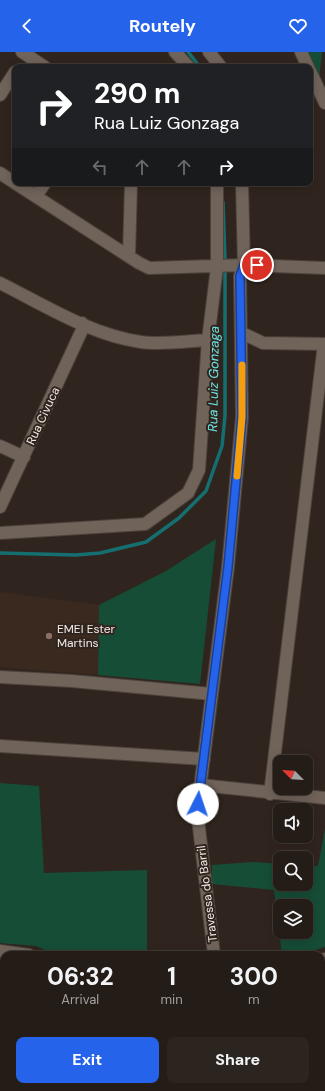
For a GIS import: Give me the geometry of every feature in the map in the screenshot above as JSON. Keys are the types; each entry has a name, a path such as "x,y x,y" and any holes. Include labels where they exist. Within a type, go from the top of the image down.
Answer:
{"street":[{"path":"175,52 186,64"},
{"path":"209,52 219,64"},
{"path":"301,52 307,64"},
{"path":"19,64 24,53 40,64"},
{"path":"0,95 12,77"},
{"path":"313,77 325,103"},
{"path":"325,98 325,113"},
{"path":"0,173 12,181"},
{"path":"20,186 149,268 240,265 325,268"},
{"path":"36,196 43,186"},
{"path":"129,256 131,186"},
{"path":"0,533 145,524 188,492 199,470 208,340 219,266 217,186"},
{"name":"Travessa do Barril","path":"214,951 198,819 200,785 228,567 242,417 240,276 242,186"},
{"path":"0,283 82,324 115,337 142,343 208,340"},
{"name":"Rua Civuca","path":"0,507 82,330 82,324"},
{"path":"242,333 263,343 325,344 321,411 270,794"},
{"path":"0,446 24,457"},
{"path":"0,677 72,681 212,694"},
{"path":"0,746 204,758"},
{"path":"200,785 270,794 325,798"}],"shaded area":[{"name":"EMEI Ester Martins","path":"0,592 99,605 98,675 0,667"}],"green space":[{"path":"308,52 322,52 319,79 313,64"},
{"path":"216,539 200,684 98,675 99,605 166,571"},
{"path":"0,783 39,786 44,873 147,870 147,951 47,951 36,946 0,943"},
{"path":"325,829 325,947 312,951 282,951 280,939 313,939 313,899 275,899 274,891 313,891 313,866 318,866"},
{"path":"253,862 273,863 273,890 212,884 212,865"}],"waterway":[{"path":"188,52 198,64"},
{"name":"Rua Luiz Gonzaga","path":"0,553 76,555 100,553 146,542 179,518 206,491 222,446 225,416 225,260 223,202"}],"slow traffic":[{"path":"237,476 242,417 242,365"}],"place":[{"name":"EMEI Ester Martins","path":"49,636"}],"route":[{"path":"198,804 228,567 242,417 240,276 244,265 257,265"}]}
